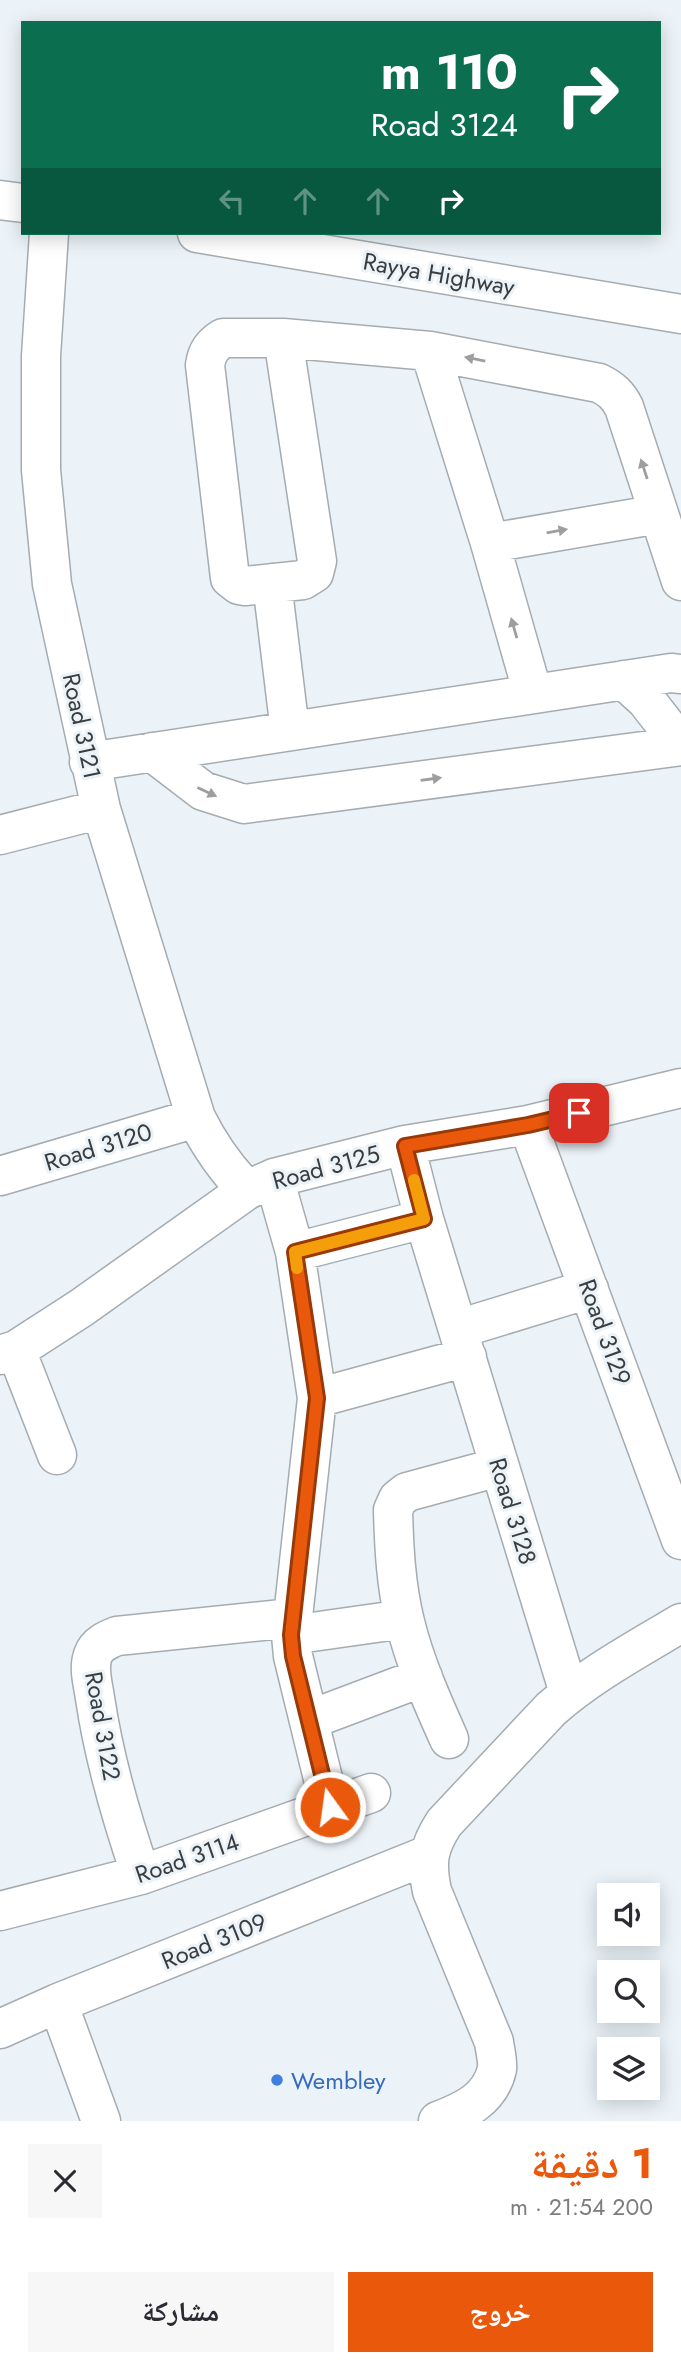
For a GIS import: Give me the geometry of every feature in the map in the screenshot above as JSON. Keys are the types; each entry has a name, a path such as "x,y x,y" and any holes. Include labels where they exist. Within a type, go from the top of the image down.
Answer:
{"street":[{"path":"0,200 21,203"},
{"name":"Road 3121","path":"49,235 41,356 41,470 52,584 89,762 196,1118 226,1169 261,1184"},
{"name":"Rayya Highway","path":"209,235 681,314"},
{"path":"283,338 317,567 309,578 239,585 230,578 229,573 205,365 213,344 223,338 283,338 430,351 599,383 608,387 624,407 681,581"},
{"path":"430,351 490,543 533,694"},
{"path":"490,543 659,514"},
{"path":"272,583 290,731"},
{"path":"89,762 671,673 681,674"},
{"path":"152,752 186,781 203,791 244,804 681,746 652,707 624,680"},
{"path":"0,835 101,809"},
{"name":"Road 3125","path":"57,1455 8,1352 81,1308 261,1184 405,1146 528,1125 681,1088"},
{"name":"Road 3120","path":"0,1176 196,1118"},
{"name":"Road 3129","path":"528,1125 681,1540"},
{"name":"Road 3128","path":"405,1146 424,1219 569,1693"},
{"path":"261,1184 295,1252 317,1398 292,1627 293,1656 330,1807"},
{"path":"295,1252 424,1219"},
{"path":"317,1398 463,1343 589,1289"},
{"path":"449,1739 422,1677 404,1619 394,1547 393,1510 397,1499 407,1492 499,1467"},
{"path":"292,1627 404,1619"},
{"path":"438,2121 467,2110 487,2092 497,2068 494,2042 432,1891 428,1856 434,1838 444,1823 569,1693 609,1665 681,1623"},
{"name":"Road 3122","path":"141,1875 116,1801 98,1721 90,1668 98,1647 117,1636 292,1627"},
{"path":"309,1720 422,1677"},
{"name":"Road 3114","path":"0,1911 141,1875 371,1793"},
{"name":"Road 3109","path":"0,2029 58,2003 428,1856"},
{"path":"58,2003 101,2121"}],"slow traffic":[{"path":"297,1268 295,1252 424,1219 414,1180"}],"place":[{"name":"Wembley","path":"277,2080"}],"route":[{"path":"330,1807 293,1656 291,1635 317,1398 295,1252 424,1219 405,1146 528,1125 579,1113"}]}
